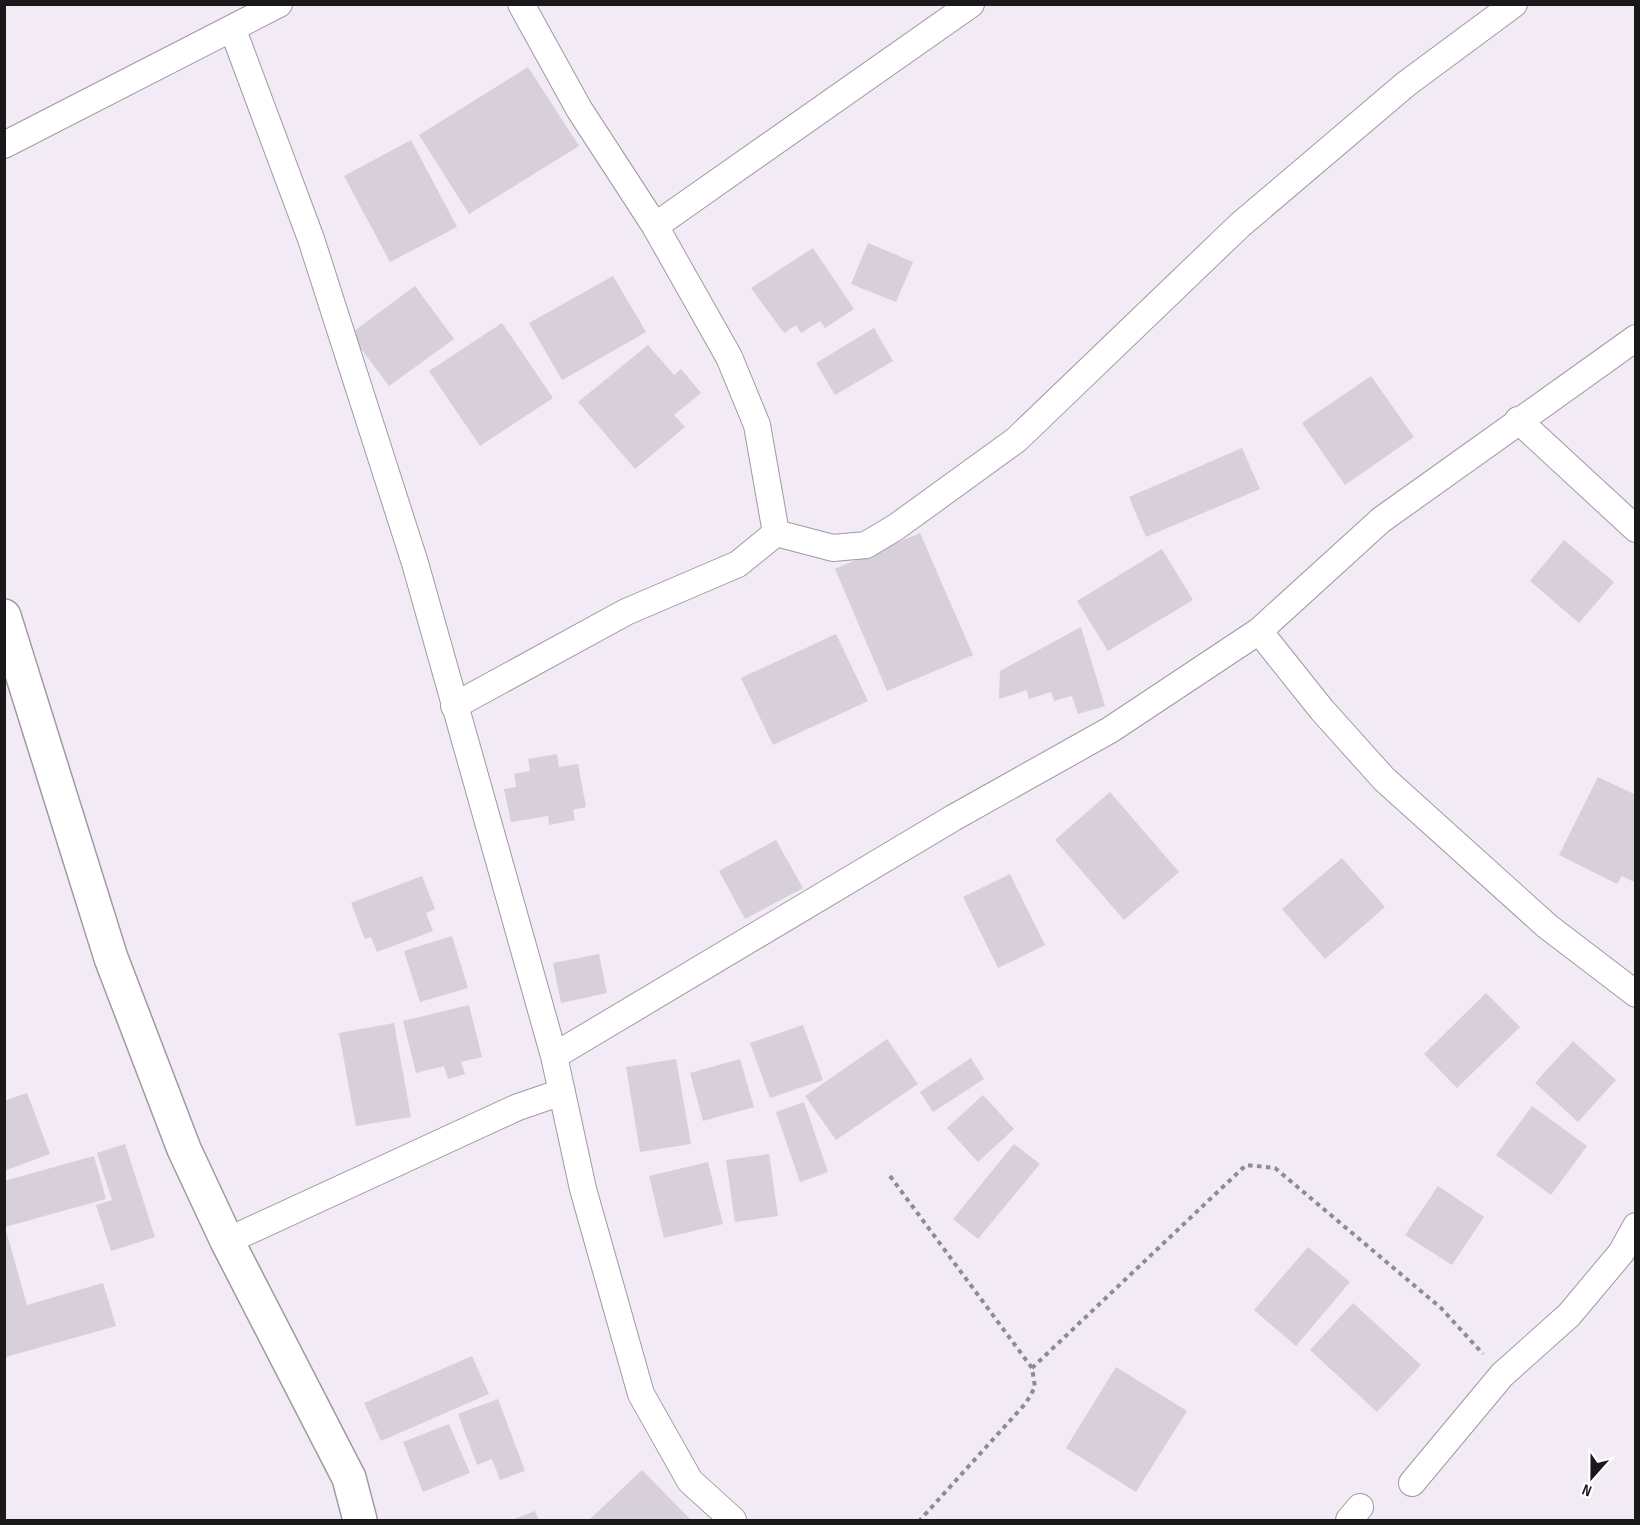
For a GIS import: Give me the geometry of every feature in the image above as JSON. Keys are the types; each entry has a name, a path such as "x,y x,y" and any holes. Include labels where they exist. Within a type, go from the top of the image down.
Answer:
{"street":[{"path":"4,145 233,30 279,4"},
{"path":"520,4 579,109 655,226 729,357 757,425 776,533"},
{"path":"655,226 971,4"},
{"path":"776,533 833,548 866,545 897,527 1016,441 1240,225 1406,84 1515,4"},
{"path":"233,30 311,239 415,563 554,1056 583,1189 641,1394 690,1481 733,1521"},
{"path":"554,1056 953,819 1110,730 1259,631 1381,520 1635,338"},
{"path":"1518,420 1635,529"},
{"path":"454,706 626,612 738,564 776,533"},
{"path":"4,616 111,958 184,1149 305,1397 349,1478 360,1521"},
{"path":"1259,631 1322,710 1384,779 1547,926 1635,994"},
{"path":"227,1241 518,1107 562,1092"},
{"path":"1412,1483 1502,1375 1569,1315 1621,1253 1635,1226"}],"path":[{"path":"1032,1368 1246,1165 1275,1168 1441,1308 1502,1375"},
{"path":"890,1176 1032,1368 1035,1388 1026,1403 920,1521"}],"building":[{"path":"528,67 579,146 469,214 419,135"},
{"path":"411,140 457,227 390,262 344,176"},
{"path":"868,243 913,262 896,302 851,284"},
{"path":"813,248 854,309 825,328 820,321 801,333 796,325 784,333 751,288"},
{"path":"613,276 646,332 562,380 529,323"},
{"path":"415,286 454,339 389,386 350,334"},
{"path":"502,323 553,398 480,446 429,371"},
{"path":"874,328 893,361 835,395 816,363"},
{"path":"648,345 674,375 681,369 701,393 674,415 685,427 635,469 578,402"},
{"path":"1371,376 1414,437 1345,485 1302,423"},
{"path":"1242,448 1260,489 1146,537 1129,497"},
{"path":"920,533 973,655 887,691 835,569"},
{"path":"1564,540 1614,582 1579,623 1530,581"},
{"path":"1162,549 1193,600 1108,651 1077,601"},
{"path":"1081,627 1105,706 1078,714 1072,696 1054,701 1051,692 1029,699 1027,690 999,699 1000,671"},
{"path":"836,634 868,701 773,745 741,678"},
{"path":"557,754 559,767 578,764 586,807 573,810 575,820 549,825 548,816 511,822 504,789 516,787 514,774 530,771 528,759"},
{"path":"1598,777 1636,795 1636,883 1622,876 1617,884 1559,855"},
{"path":"1110,792 1179,872 1124,920 1055,840"},
{"path":"776,840 803,888 745,919 719,871"},
{"path":"1342,858 1385,907 1325,959 1282,909"},
{"path":"1010,874 1045,945 998,968 963,897"},
{"path":"422,876 435,909 426,913 433,931 377,952 371,937 365,939 351,903"},
{"path":"452,936 468,988 420,1002 404,951"},
{"path":"599,954 607,993 561,1003 553,963"},
{"path":"1486,993 1520,1027 1457,1088 1424,1054"},
{"path":"469,1005 482,1057 461,1062 465,1074 448,1079 444,1066 416,1073 403,1021"},
{"path":"394,1023 411,1117 356,1126 339,1033"},
{"path":"803,1025 823,1080 770,1098 750,1043"},
{"path":"887,1039 918,1084 836,1140 805,1096"},
{"path":"1573,1041 1616,1080 1578,1122 1535,1083"},
{"path":"971,1058 984,1079 933,1112 920,1092"},
{"path":"676,1059 691,1144 640,1152 626,1067"},
{"path":"740,1059 754,1107 703,1121 690,1073"},
{"path":"27,1093 50,1154 4,1171 4,1101"},
{"path":"983,1095 1014,1129 978,1162 947,1128"},
{"path":"804,1102 828,1172 800,1182 776,1112"},
{"path":"1532,1106 1587,1146 1551,1195 1496,1155"},
{"path":"125,1144 155,1237 111,1251 96,1205 112,1200 97,1153"},
{"path":"1014,1144 1040,1164 978,1239 953,1219"},
{"path":"769,1154 778,1216 735,1222 726,1160"},
{"path":"94,1156 106,1199 5,1227 27,1305 103,1283 116,1326 6,1357 4,1181"},
{"path":"708,1162 723,1224 664,1238 649,1176"},
{"path":"1438,1186 1484,1217 1452,1265 1405,1235"},
{"path":"1308,1247 1350,1282 1296,1346 1254,1310"},
{"path":"1353,1303 1421,1365 1377,1412 1310,1350"},
{"path":"472,1356 489,1394 381,1441 364,1403"},
{"path":"1116,1367 1187,1411 1136,1492 1066,1448"},
{"path":"498,1399 525,1471 500,1480 492,1459 477,1465 458,1414"},
{"path":"449,1424 470,1473 423,1492 403,1442"},
{"path":"642,1470 691,1520 589,1520"},
{"path":"535,1511 539,1520 512,1520"}]}
